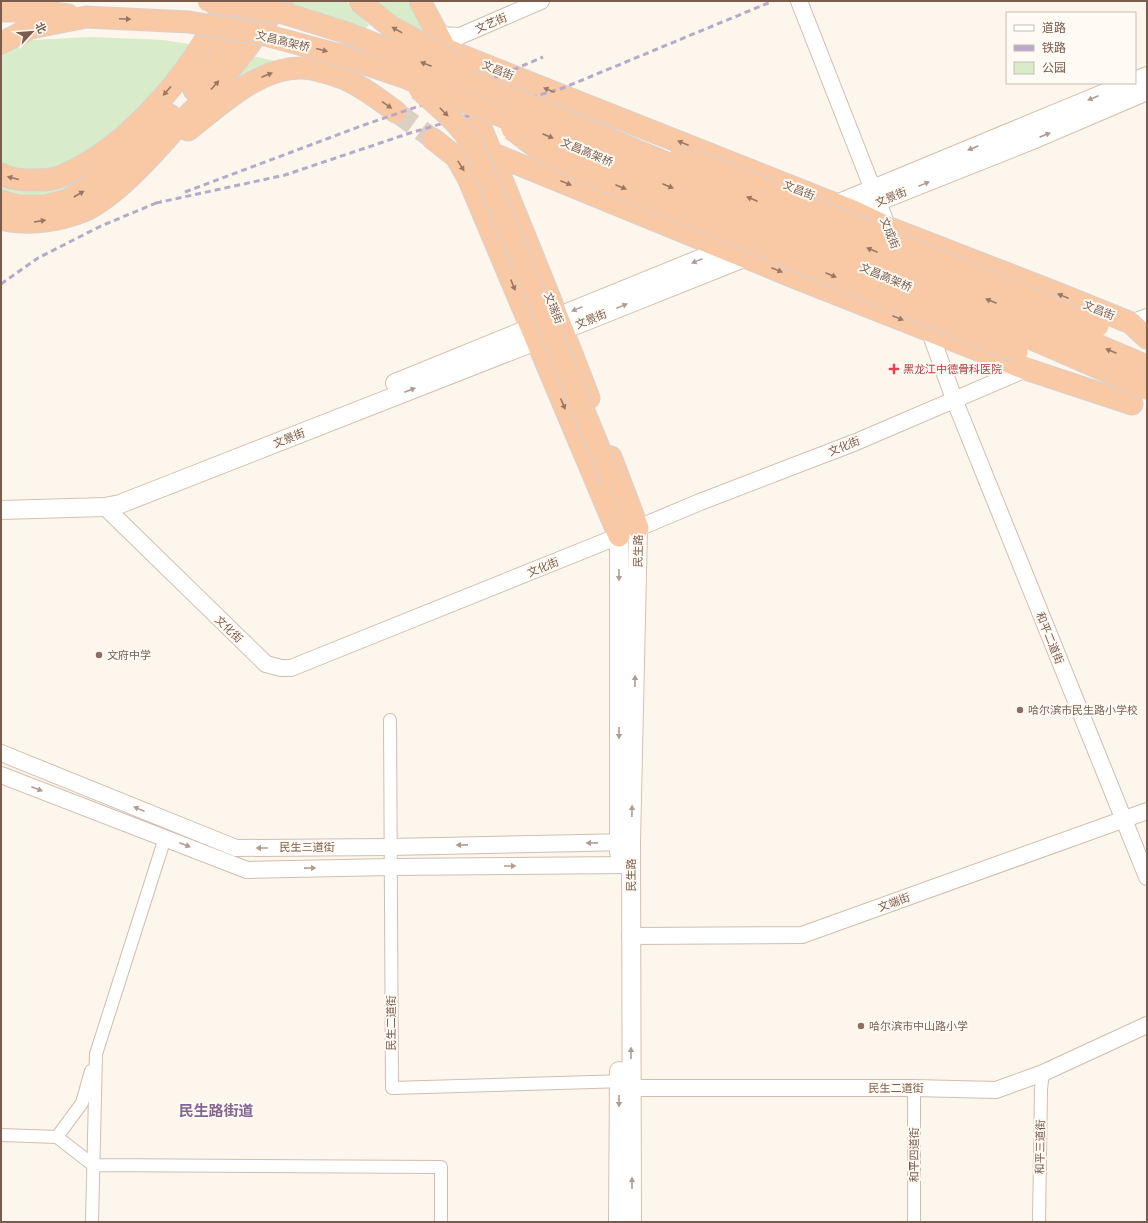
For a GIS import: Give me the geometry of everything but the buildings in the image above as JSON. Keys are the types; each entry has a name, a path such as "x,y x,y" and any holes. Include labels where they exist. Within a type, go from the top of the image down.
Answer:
{"highway":[{"name":"文昌高架桥","path":"208,1 283,13 344,32 489,88 1147,366"},
{"path":"1,174 20,180 53,179 70,172 103,153 146,115 177,79 200,49 228,1"},
{"path":"1,201 19,206 45,206 67,200 113,171 186,99 219,59 250,1"},
{"path":"145,163 232,68 282,1"},
{"path":"359,1 390,26 434,50 489,88"},
{"path":"420,1 442,42"},
{"name":"文昌高架桥","path":"1,11 38,11 86,17 189,22 265,35 336,54 404,77 490,112 1007,328 1147,390"},
{"path":"1,43 32,28 86,17"},
{"name":"文瑞街","path":"442,42 466,90 560,323 638,528"},
{"name":"文昌街","path":"442,42 887,227 1057,293 1139,320 1147,338"},
{"path":"1,219 11,222 32,222 62,218 84,210 107,196 145,163 236,93 257,80 278,71 301,68 324,72 346,80 396,112"},
{"path":"404,77 438,106 455,123 474,148 612,479 621,510 619,536"},
{"path":"490,112 537,148 577,168 1021,361 1140,408"},
{"path":"432,140 456,158 468,178 619,536"},
{"path":"491,152 930,331 1021,361"},
{"name":"文昌街","path":"642,153 708,165 1147,345"}],"main road":[{"path":"1136,81 1147,76"},
{"name":"文景街","path":"875,196 1127,84"},
{"name":"文景街","path":"1,510 105,506 120,504 560,323 726,249 1030,141 1147,92"},
{"name":"文景街","path":"560,323 746,257 844,208"},
{"name":"文景街","path":"1,500 113,496 126,492 533,334"},
{"name":"民生路","path":"625,842 638,528"},
{"name":"民生路","path":"619,536 625,842 627,1083 632,1222"},
{"name":"民生路","path":"618,1222 627,1083 630,936 625,866"}],"street":[{"name":"文艺街","path":"442,42 460,36 541,1"},
{"name":"文成街","path":"799,1 887,227 930,331 954,399"},
{"name":"文化街","path":"105,506 266,664 281,668 290,668 700,502 856,442 954,399 1021,361"},
{"name":"和平二道街","path":"954,399 1147,877"},
{"name":"民生二道街","path":"390,720 392,1088 627,1083 996,1090 1043,1073 1147,1025"},
{"name":"民生三道街","path":"1,753 236,848 391,847 625,842"},
{"name":"民生三道街","path":"1,775 247,870 390,867 625,866"},
{"name":"文端街","path":"630,936 802,935 1147,811"},
{"path":"57,1137 82,1103 96,1054 165,838"},
{"path":"92,1222 96,1054"},
{"name":"和平三道街","path":"1039,1222 1041,1089 1043,1073"},
{"name":"和平四道街","path":"914,1088 914,1222"},
{"path":"1,1136 57,1137 93,1165 441,1167 441,1222"}],"green space":[{"path":"294,1 346,1 369,25 365,29 288,6"},
{"path":"368,1 407,1 436,44"},
{"path":"91,37 163,40 196,45 135,118 73,164 35,173 1,163 1,52 13,45 32,40"},
{"path":"248,55 293,65 208,107"},
{"path":"99,170 60,194 24,198 1,192 1,183 31,190 50,190 67,186"}],"tunnel":[{"path":"396,112 433,139"}],"railway":[{"path":"156,203 285,175 410,133 563,88 773,1"},
{"path":"185,192 361,126 466,90 543,57"},
{"path":"1,284 38,258 101,226 161,201"}],"place":[{"name":"黑龙江中德骨科医院","path":"894,369"},
{"name":"文府中学","path":"99,655"},
{"name":"哈尔滨市民生路小学校","path":"1020,710"},
{"name":"哈尔滨市中山路小学","path":"861,1026"}],"district":[{"name":"民生路街道","path":"216,1110"}]}
